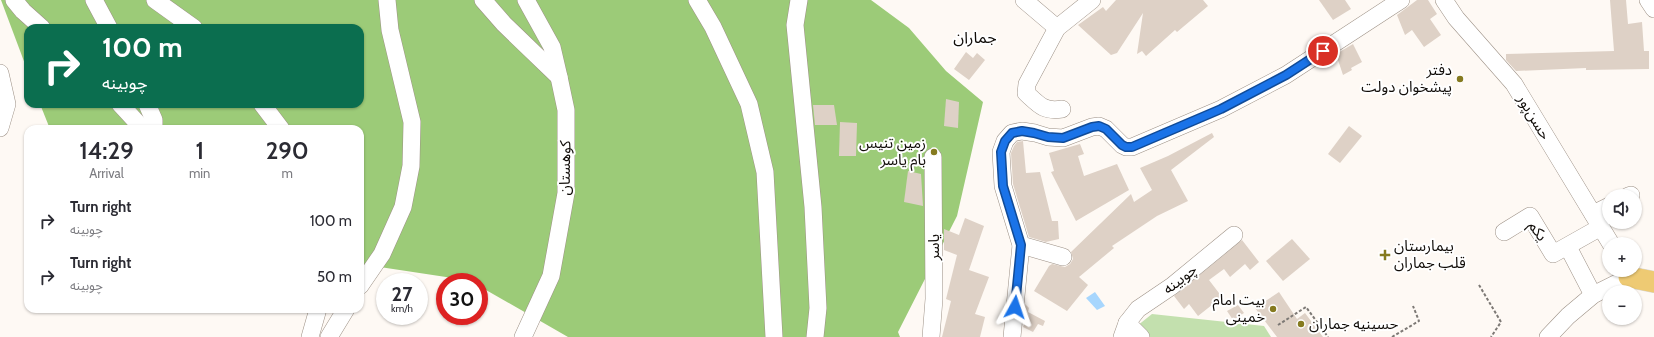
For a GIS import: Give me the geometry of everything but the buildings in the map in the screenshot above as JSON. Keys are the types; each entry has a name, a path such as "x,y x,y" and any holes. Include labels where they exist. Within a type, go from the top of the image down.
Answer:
{"main road":[{"path":"1640,277 1654,282"}],"street":[{"path":"14,0 24,12 38,24"},
{"path":"94,0 107,24"},
{"path":"155,0 188,24"},
{"path":"364,280 382,254 404,207 411,166 412,122 390,30 387,0"},
{"path":"483,0 504,24 559,77"},
{"name":"کوهستان","path":"523,337 551,276 566,193 566,110 552,47 526,0"},
{"path":"697,0 713,27 750,104 765,172 774,337"},
{"path":"799,0 795,25 813,207 818,308 816,337"},
{"path":"1024,0 1057,28"},
{"path":"1062,109 1052,111 1040,105 1026,93 1027,84 1057,28 1092,0"},
{"name":"حسن‌پور","path":"1444,0 1456,18 1514,84 1607,237"},
{"path":"1648,0 1654,9"},
{"path":"1012,337 1021,245 1003,186 1001,152 1005,141 1012,133 1022,131 1048,137 1063,138 1092,127 1099,126 1106,129 1122,145 1132,147 1221,109 1286,75 1398,1"},
{"path":"0,73 7,104 0,128"},
{"path":"124,108 139,125"},
{"path":"149,108 154,120 154,125"},
{"path":"265,108 278,125"},
{"name":"یاسر","path":"931,337 934,299 933,157"},
{"name":"یکم","path":"1504,232 1530,216 1553,254 1568,247 1602,215"},
{"name":"چوبینه","path":"1141,337 1125,330 1138,310 1172,286 1234,235"},
{"path":"1021,245 1063,257"},
{"name":"یکم","path":"1568,247 1593,295"},
{"path":"1548,337 1568,316 1593,295 1622,277"},
{"path":"310,337 317,313"},
{"path":"329,337 344,313"}],"path":[{"path":"1479,285 1501,322 1491,337"},
{"path":"1278,325 1306,306 1328,337"},
{"path":"1392,337 1419,321 1413,306"}],"green space":[{"path":"1,0 871,0 909,28 946,71 983,102 957,216 898,332 900,337 568,337 488,291 488,273 436,273 436,275 428,274 428,273 364,265 364,125 48,125 42,108 364,108 364,24 24,24 24,61"},
{"path":"1152,314 1264,326 1271,337 1148,337 1137,326"}],"water":[{"path":"1095,292 1105,306 1097,310 1086,298"}],"place":[{"name":"دفتر پیشخوان دولت","path":"1460,79"},
{"name":"زمین تنیس بام یاسر","path":"934,152"},
{"name":"بیمارستان قلب جماران","path":"1385,255"},
{"name":"بیت امام خمینی","path":"1273,309"},
{"name":"حسینیه جماران","path":"1301,324"}],"district":[{"name":"جماران","path":"975,37"}],"route":[{"path":"1015,307 1021,245 1003,186 1001,152 1005,141 1012,133 1022,131 1048,137 1063,138 1092,127 1099,126 1106,129 1122,145 1132,147 1221,109 1286,75 1323,51"}]}
